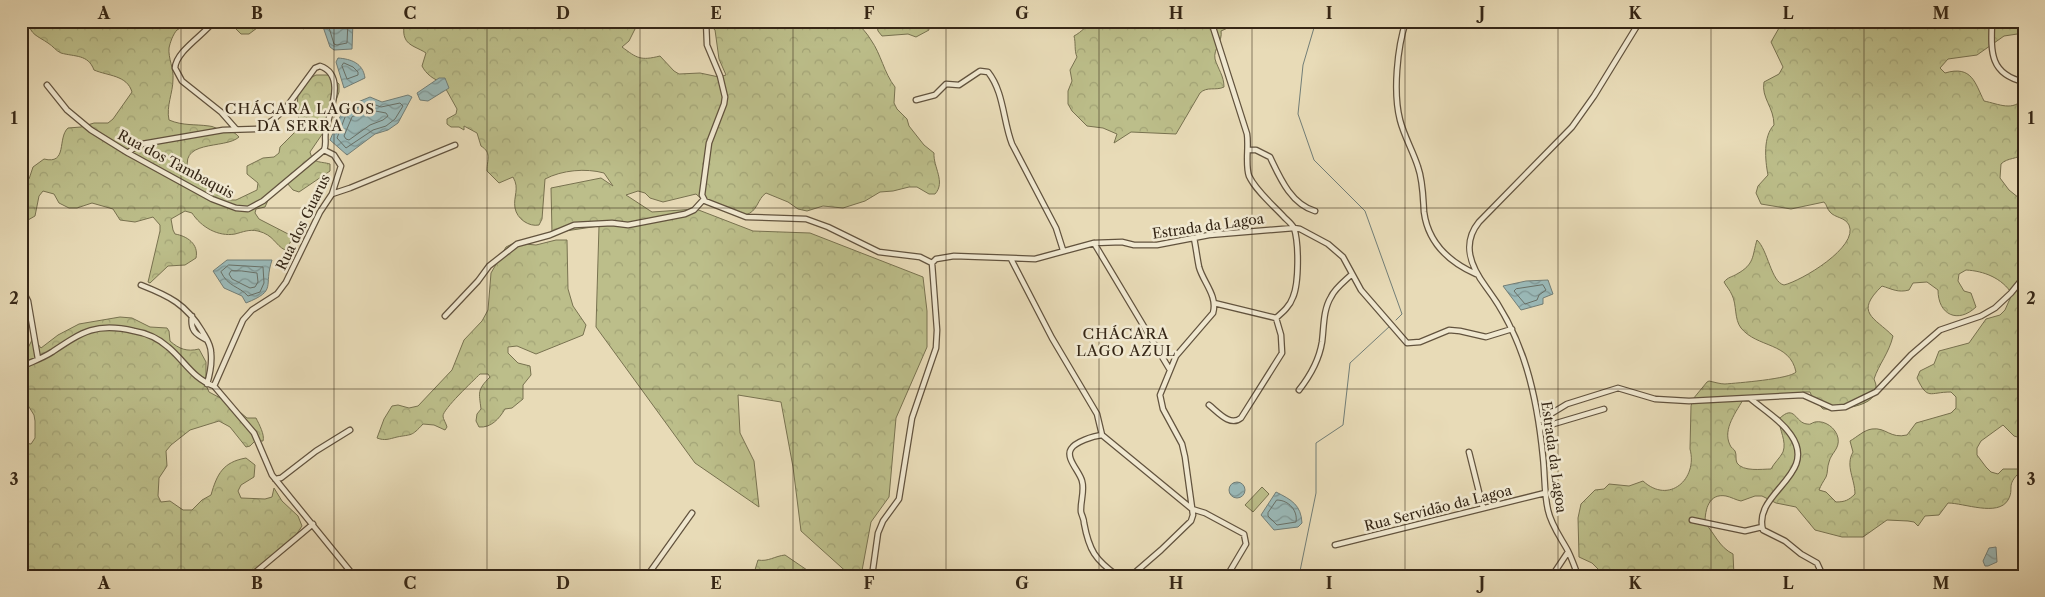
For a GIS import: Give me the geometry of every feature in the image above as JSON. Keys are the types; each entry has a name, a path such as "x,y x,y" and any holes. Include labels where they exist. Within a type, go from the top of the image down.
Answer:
{"street":[{"path":"214,21 177,58 175,68 182,81 221,112 236,129"},
{"path":"704,200 702,190 706,157 725,96 724,85 707,45 706,21"},
{"path":"1211,21 1247,134 1249,150 1247,167 1249,176 1294,228 1298,258 1295,291 1287,306 1276,318"},
{"path":"1406,21 1398,67 1398,103 1400,120 1421,179 1427,226 1436,243 1450,259 1476,274"},
{"name":"Estrada da Lagoa","path":"1578,576 1568,552 1552,524 1545,493 1539,421 1529,372 1505,314 1476,274 1471,261 1470,242 1473,229 1572,127 1594,96 1640,21"},
{"path":"1992,21 1992,54 1996,64 2009,77 2024,82"},
{"path":"128,153 136,146 142,144 236,129 251,130 273,120 285,109 315,68 320,66 328,70 335,92 326,131 324,150"},
{"path":"916,100 935,94 946,84 959,85 980,72 988,72 997,88 1006,129 1012,144 1056,228 1063,250"},
{"name":"Rua dos Tambaquis","path":"47,85 71,114 91,130 128,153 220,202 244,210 263,202 324,150"},
{"path":"332,194 455,145"},
{"name":"Rua dos Guarus","path":"214,386 242,320 252,310 277,294 286,282 320,212 332,194 341,166 334,155 324,150"},
{"path":"1249,150 1256,150 1270,157 1280,180 1305,208 1315,211"},
{"path":"704,200 717,207 752,218 806,219 879,252 920,257 932,263 937,330 936,348 912,418 899,499 878,533 872,576"},
{"path":"445,316 489,266 517,244 550,235 574,225 628,224 685,214 694,210 704,200"},
{"name":"Estrada da Lagoa","path":"932,263 936,259 954,256 1034,259 1053,255 1063,250 1094,244 1122,242 1134,245 1157,245 1245,230 1294,228 1300,229 1343,257 1362,290 1407,343 1420,342 1449,330 1460,330 1486,337 1512,329"},
{"path":"1131,576 1162,550 1191,521 1192,509 1184,450 1160,400 1161,388 1176,356 1184,344 1213,313 1214,303 1199,265 1194,238"},
{"path":"1094,244 1170,370"},
{"path":"1011,259 1052,338 1097,414 1102,435 1192,509 1240,531 1246,538 1246,544 1227,576"},
{"path":"1299,390 1312,373 1317,360 1322,344 1323,325 1331,296 1352,274"},
{"path":"1539,421 1567,404 1618,388 1655,399 1689,401 1803,395 1832,408 1845,407 1876,392 1911,356 1940,330 1981,316 2005,301 2024,277"},
{"path":"141,285 178,302 192,316 212,351 212,363 207,384"},
{"path":"21,287 28,301 38,359"},
{"path":"1214,303 1276,318"},
{"path":"1209,405 1230,421 1238,421 1241,418 1282,353 1283,348 1276,318"},
{"path":"21,367 53,352 67,341 83,333 101,328 118,328 141,332 157,339 169,347 198,378 214,386 254,433 275,479 354,576"},
{"path":"1751,399 1792,435 1798,455 1794,470 1767,506 1762,527 1765,532 1784,541 1801,554 1818,563 1823,576"},
{"path":"1540,428 1604,409"},
{"path":"275,479 281,478 316,451 350,430"},
{"path":"1102,435 1092,437 1075,446 1071,449 1069,455 1083,483 1081,512 1090,546 1105,567 1118,576"},
{"path":"1468,452 1483,508"},
{"name":"Rua Servidão da Lagoa","path":"1335,545 1545,493"},
{"path":"647,576 692,513"},
{"path":"1692,520 1744,530 1762,527"},
{"path":"251,576 313,524"},
{"path":"1552,576 1568,552"}],"green space":[{"path":"28,21 209,21 201,25 180,28 172,39 169,52 173,79 168,115 169,120 174,122 210,126 233,132 239,137 232,141 195,150 189,155 187,163 190,175 228,200 236,200 257,190 258,183 247,174 247,166 263,158 274,157 279,153 280,147 294,133 299,121 298,94 310,78 316,75 329,75 339,84 339,92 325,130 310,152 313,159 330,164 330,171 299,192 293,190 287,183 270,196 265,207 256,209 255,213 259,219 292,236 292,240 285,250 271,237 258,231 229,235 210,230 200,223 192,213 185,211 171,219 173,230 175,234 188,239 194,245 196,258 185,265 168,266 150,283 148,282 160,231 160,225 153,217 135,222 120,220 113,209 92,203 77,208 69,208 59,203 54,194 43,191 39,196 35,216 21,224 21,183 29,179 33,167 44,159 51,160 56,158 61,150 63,138 68,128 94,123 108,123 113,119 132,92 126,82 94,70 85,59 58,51 33,32"},
{"path":"236,21 307,21 304,29 293,23 277,28 274,22 261,25 249,34 241,34 236,29"},
{"path":"401,21 644,21 635,29 629,41 622,47 631,54 643,58 660,56 679,74 700,73 719,77 726,75 719,59 715,30 705,21 855,21 866,32 895,87 894,103 897,109 907,119 909,126 924,145 934,153 939,179 938,189 935,194 929,194 917,187 909,187 880,192 865,201 843,208 823,206 807,211 798,209 788,202 766,193 755,208 745,215 705,202 696,194 663,202 650,198 645,193 638,191 626,195 652,212 696,209 753,231 810,233 923,277 927,311 927,347 896,418 889,497 871,522 861,576 851,576 801,531 793,467 781,402 738,395 740,433 754,461 759,507 695,463 596,327 599,226 552,233 551,188 601,178 613,186 604,173 574,171 545,179 542,219 539,225 531,225 524,221 518,216 515,208 516,185 513,177 499,183 487,171 488,154 481,146 477,133 464,126 464,130 447,124 447,119 456,114 457,109 442,82 430,76 422,66 426,53 406,41"},
{"path":"876,21 927,21 929,30 916,37 908,34 882,36 878,31"},
{"path":"1095,21 1234,21 1232,26 1221,31 1221,38 1215,52 1215,59 1224,87 1200,93 1176,134 1131,132 1114,143 1117,134 1103,128 1087,126 1072,111 1068,104 1068,91 1072,81 1070,70 1077,57 1074,36"},
{"path":"1783,21 2024,21 2024,33 2004,36 1977,55 1948,59 1940,68 1945,73 1961,71 1971,77 1984,101 2010,106 2015,105 2024,98 2024,153 2001,164 2000,178 2009,190 2024,202 2024,439 2014,436 2003,425 1981,441 1977,448 1977,455 1991,472 1998,474 2003,469 2017,469 2020,472 2011,484 2008,500 1997,508 1980,508 1948,503 1939,515 1925,516 1918,526 1914,522 1887,520 1863,537 1842,537 1815,530 1796,507 1776,503 1762,496 1755,496 1741,501 1728,496 1716,497 1709,503 1705,523 1721,544 1733,554 1734,576 1670,576 1656,574 1648,576 1605,576 1592,563 1579,557 1578,518 1581,504 1595,490 1604,489 1609,484 1629,486 1643,481 1653,488 1662,490 1671,489 1686,479 1690,470 1691,460 1691,406 1693,399 1707,382 1725,384 1751,382 1784,377 1796,372 1793,362 1787,355 1756,339 1741,328 1737,320 1734,299 1724,282 1747,267 1757,240 1776,278 1784,285 1803,277 1827,262 1837,253 1850,234 1847,222 1832,214 1824,202 1791,209 1761,204 1756,193 1758,186 1768,175 1766,142 1774,125 1772,113 1764,93 1764,82 1779,74 1783,67 1771,42","holes":["1966,270 1992,276 2008,288 2012,294 2005,310 2000,315 1986,319 1969,343 1939,351 1934,364 1920,371 1917,378 1927,393 1951,392 1956,397 1956,408 1951,413 1916,423 1907,435 1901,436 1872,429 1863,432 1850,441 1853,452 1850,467 1855,488 1855,494 1851,498 1836,502 1826,492 1819,490 1826,477 1828,464 1837,448 1838,442 1835,431 1823,422 1803,423 1795,415 1788,413 1779,419 1784,448 1771,469 1748,469 1737,463 1736,452 1730,445 1728,433 1731,420 1744,398 1766,395 1787,398 1803,392 1810,392 1813,399 1823,409 1840,409 1860,405 1868,401 1874,396 1876,388 1874,379 1893,336 1870,314 1868,309 1869,303 1874,295 1882,286 1905,291 1909,290 1913,283 1927,282 1938,290 1941,306 1945,311 1956,316 1962,315 1976,307 1971,293 1964,291 1958,281 1959,274"]},
{"path":"556,240 567,240 568,289 573,306 586,325 583,335 536,354 517,346 508,347 508,353 518,363 530,366 531,375 523,385 523,399 512,408 505,409 497,419 487,426 479,427 476,421 477,414 481,409 480,392 490,377 488,374 480,374 444,412 443,417 447,427 445,430 434,425 423,424 411,434 387,439 377,438 384,419 392,406 398,405 409,408 418,406 452,370 464,340 482,321 488,310 491,273 506,247 514,243 536,245"},
{"path":"120,317 132,318 150,327 167,328 170,341 177,346 187,350 199,349 206,362 206,385 209,392 228,402 247,418 256,418 263,441 255,441 250,446 246,447 230,427 219,421 190,430 171,445 166,451 167,466 159,478 158,496 161,502 170,501 183,510 192,510 202,500 211,495 219,475 226,466 246,458 255,465 254,477 241,485 238,491 241,498 265,499 272,497 274,488 282,501 298,516 302,526 294,538 251,576 21,576 21,439 23,443 31,444 35,438 35,421 34,415 21,394 21,362 33,338 41,348 58,335 79,324"},
{"path":"1262,487 1269,494 1253,512 1245,505"},
{"path":"785,555 807,570 800,576 752,576 758,560"}],"water":[{"path":"321,21 353,21 352,49 334,50 330,47"},
{"path":"338,58 347,59 359,65 365,78 344,88 336,62"},
{"path":"439,78 445,78 449,88 428,101 420,100 417,93"},
{"path":"408,95 412,97 398,123 388,130 375,134 347,155 330,140 345,105 348,106 370,97 382,102"},
{"path":"227,260 272,260 266,291 256,299 246,303 242,296 224,288 213,271"},
{"path":"1548,280 1553,294 1543,298 1543,304 1521,310 1503,286 1526,281"},
{"path":"1237,482 1245,490 1237,498 1229,490"},
{"path":"1276,492 1298,507 1302,523 1298,527 1274,530 1261,515"},
{"path":"1996,547 1997,562 1985,566 1983,561 1989,548"}],"waterway":[{"path":"1316,21 1303,65 1298,114 1314,160 1365,211 1402,314 1396,320"},
{"path":"1299,576 1316,493 1316,443 1343,425 1350,363 1390,326"}],"district":[{"name":"CHÁCARA LAGOS DA SERRA","path":"300,116"},
{"name":"CHÁCARA LAGO AZUL","path":"1126,342"}]}
